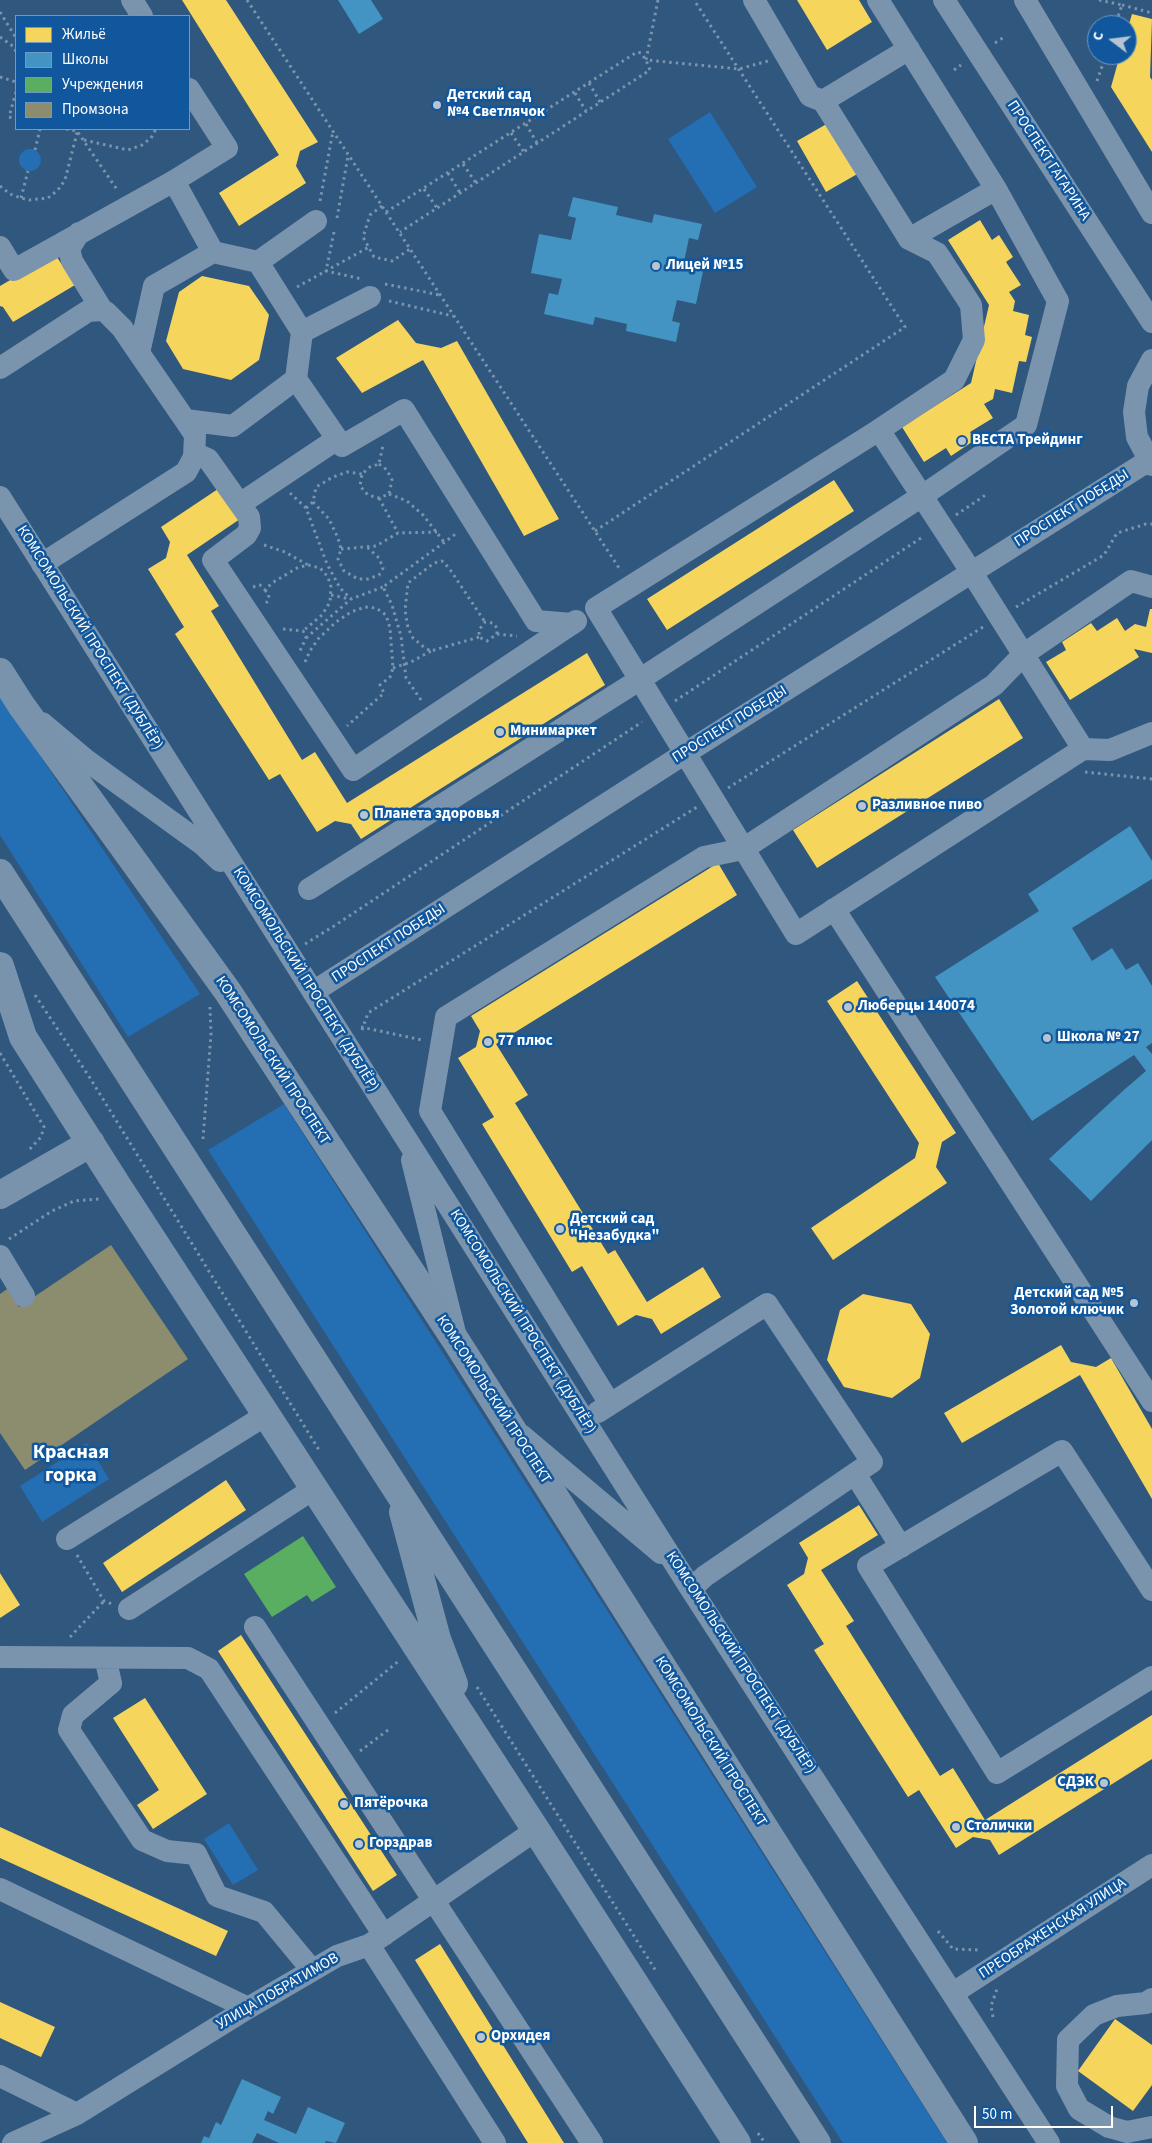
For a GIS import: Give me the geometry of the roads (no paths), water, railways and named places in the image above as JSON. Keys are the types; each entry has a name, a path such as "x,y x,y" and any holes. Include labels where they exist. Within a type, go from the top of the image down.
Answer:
{"main road":[{"name":"КОМСОМОЛЬСКИЙ ПРОСПЕКТ","path":"0,672 21,705 228,992 458,1344 964,2143"},
{"path":"0,873 817,2143"},
{"path":"0,966 24,1037 91,1143 536,1830 746,2135"},
{"path":"0,1194 91,1143"},
{"path":"395,1485 437,1638 468,1725"}],"street":[{"path":"132,0 141,15"},
{"path":"194,458 200,456 208,459 249,517 250,528 246,535 213,560 353,770 596,608 879,430 954,380 974,340 971,305 937,253 909,240 823,101 810,96 754,0"},
{"path":"309,890 639,680 922,496 1026,425 1058,301 996,188 878,0"},
{"name":"ПРОСПЕКТ ГАГАРИНА","path":"944,0 1152,322"},
{"path":"1025,0 1152,214"},
{"path":"823,101 909,49"},
{"path":"0,247 14,270 227,148 190,90"},
{"path":"174,180 213,252"},
{"path":"909,240 996,188"},
{"path":"258,262 316,221"},
{"path":"42,564 186,472 194,458 195,436 122,328 102,310 72,261 69,249 80,233"},
{"path":"139,353 154,286 213,252 258,262 302,332 296,378 342,446 404,410 536,621 572,624"},
{"path":"302,332 370,297"},
{"path":"0,368 88,311 102,310"},
{"path":"1150,463 1137,437 1134,412 1138,386 1152,360"},
{"path":"185,420 234,426 296,378"},
{"path":"879,430 1000,616 1083,749"},
{"path":"240,504 337,439"},
{"name":"ПРОСПЕКТ ПОБЕДЫ","path":"313,992 684,754 1150,463"},
{"name":"КОМСОМОЛЬСКИЙ ПРОСПЕКТ (ДУБЛЁР)","path":"0,497 691,1589 1049,2143"},
{"path":"610,1404 430,1111 446,1017 704,857 744,849 994,684 1024,654 1131,581 1152,586"},
{"path":"596,608 796,934 1083,749 1110,750 1152,733"},
{"path":"21,705 86,760 202,844 243,882"},
{"path":"834,909 1152,1401"},
{"path":"0,1000 24,1037"},
{"path":"407,1140 458,1344"},
{"path":"4,1248 24,1296"},
{"path":"585,1420 767,1304 872,1462 706,1576 691,1589"},
{"path":"67,1539 266,1415"},
{"path":"510,1426 679,1568"},
{"path":"1152,1590 1062,1451 868,1566 997,1772 1152,1677"},
{"path":"855,1474 901,1547"},
{"path":"129,1609 304,1495 315,1491"},
{"path":"255,1627 592,2143"},
{"path":"0,1657 188,1658 209,1669 377,1940 495,2143"},
{"path":"105,1658 111,1683 73,1715 69,1730 142,1840 167,1851 196,1854 217,1896 264,1912 312,1970"},
{"name":"УЛИЦА ПОБРАТИМОВ","path":"13,2143 77,2114 312,1970 337,1956 377,1940 536,1830"},
{"name":"ПРЕОБРАЖЕНСКАЯ УЛИЦА","path":"953,1993 1152,1865"},
{"path":"0,1889 248,2008"},
{"path":"1150,2003 1117,2006 1094,2015 1068,2040 1067,2086 1079,2109 1109,2127 1127,2132 1152,2127"},
{"path":"0,2076 77,2114"}],"place":[{"name":"Детский сад №4 Светлячок","path":"437,105"},
{"name":"Лицей №15","path":"656,266"},
{"name":"ВЕСТА Трейдинг","path":"962,441"},
{"name":"Минимаркет","path":"500,732"},
{"name":"Разливное пиво","path":"862,806"},
{"name":"Планета здоровья","path":"364,815"},
{"name":"Люберцы 140074","path":"848,1007"},
{"name":"Школа № 27","path":"1047,1038"},
{"name":"77 плюс","path":"488,1042"},
{"name":"Детский сад \"Незабудка\"","path":"560,1229"},
{"name":"Детский сад №5 Золотой ключик","path":"1134,1303"},
{"name":"СДЭК","path":"1104,1783"},
{"name":"Пятёрочка","path":"344,1804"},
{"name":"Столички","path":"956,1827"},
{"name":"Горздрав","path":"359,1844"},
{"name":"Орхидея","path":"481,2037"}],"district":[{"name":"Красная горка","path":"71,1466"}]}
